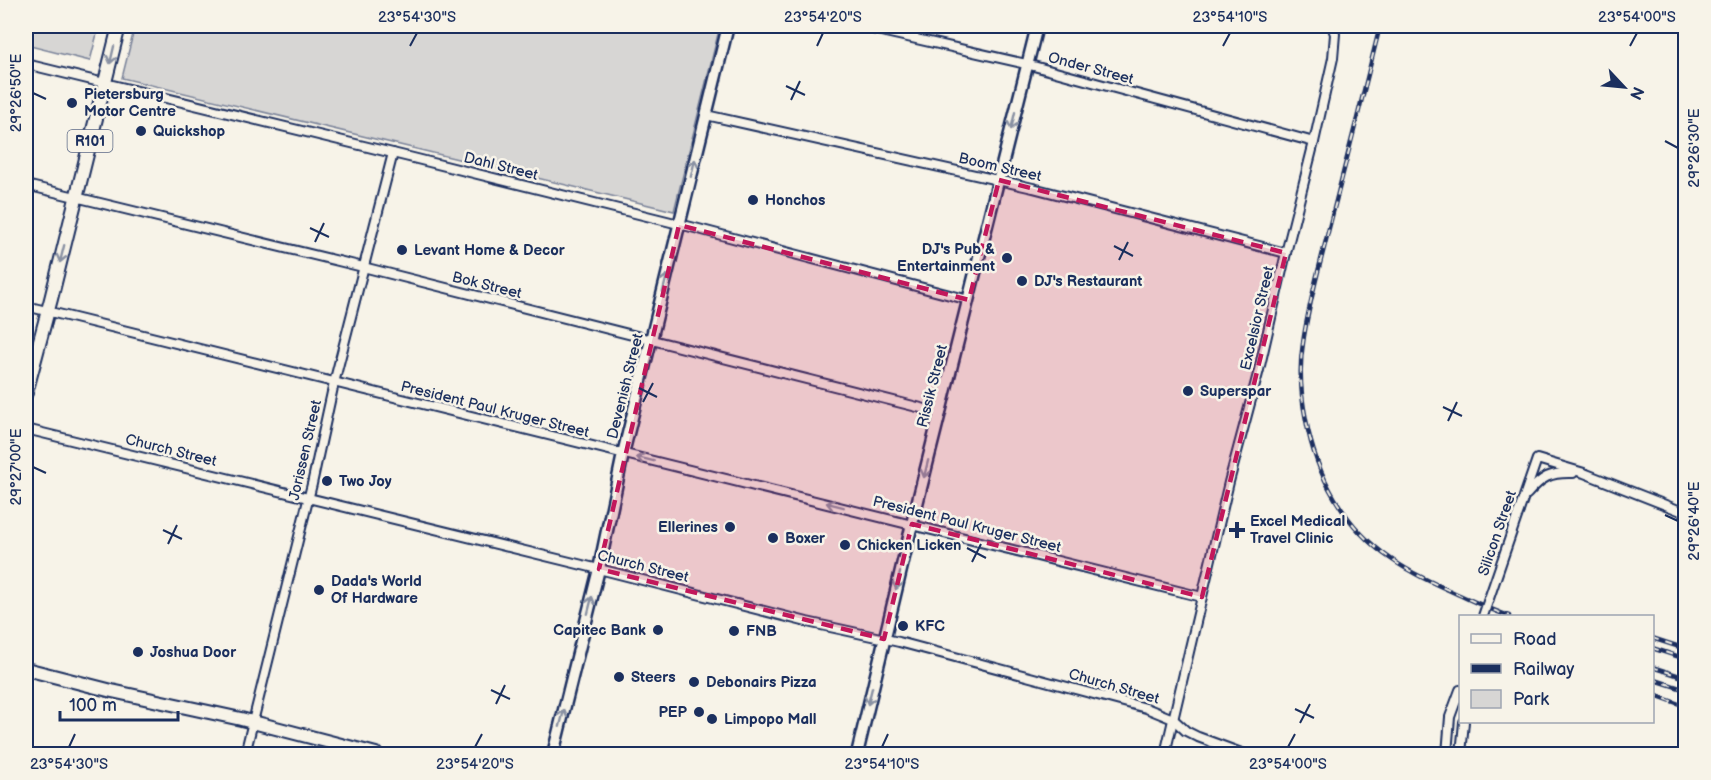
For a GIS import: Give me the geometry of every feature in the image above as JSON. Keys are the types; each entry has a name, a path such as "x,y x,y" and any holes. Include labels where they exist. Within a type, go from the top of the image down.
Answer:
{"main road":[{"name":"R101","path":"26,393 119,26"},
{"name":"Devenish Street","path":"553,754 599,569 623,454 728,26"},
{"name":"Rissik Street","path":"857,754 912,524 1037,26"},
{"path":"26,669 253,722 376,754"}],"street":[{"name":"Onder Street","path":"859,26 1026,64 1314,142"},
{"name":"Excelsior Street","path":"1165,754 1314,142 1333,58 1335,43 1333,27"},
{"name":"Dahl Street","path":"26,64 393,153 969,300"},
{"name":"Boom Street","path":"706,115 999,180 1286,253"},
{"name":"Jorissen Street","path":"245,754 334,383 393,153"},
{"name":"Bok Street","path":"26,185 363,267 941,413"},
{"name":"President Paul Kruger Street","path":"26,306 1202,597"},
{"name":"Church Street","path":"26,429 884,639 1146,708 1173,719 1186,731 1198,737 1244,754"},
{"name":"Silicon Street","path":"1483,615 1537,459 1584,473"},
{"path":"1525,496 1536,484 1554,473 1584,473 1686,513"},
{"path":"1447,754 1450,717 1459,698"},
{"path":"1461,754 1464,723"}],"highlighted area":[{"path":"999,180 1286,253 1202,597 912,524 884,639 599,569 679,225 969,300"}],"green space":[{"path":"26,26 99,26 90,61 26,45"},
{"path":"135,26 720,26 674,211 122,78"}],"railway":[{"path":"1380,26 1305,329 1301,372 1306,420 1325,480 1359,532 1374,546 1422,578 1507,615"},
{"path":"1654,639 1686,649"},
{"path":"1654,649 1686,659"},
{"path":"1654,668 1686,678"},
{"path":"1654,680 1686,690"},
{"path":"1654,695 1682,705"}],"place":[{"name":"Pietersburg Motor Centre","path":"72,103"},
{"name":"Quickshop","path":"141,131"},
{"name":"Honchos","path":"753,200"},
{"name":"Levant Home & Decor","path":"402,250"},
{"name":"DJ's Pub & Entertainment","path":"1007,258"},
{"name":"DJ's Restaurant","path":"1022,281"},
{"name":"Superspar","path":"1188,391"},
{"name":"Two Joy","path":"327,481"},
{"name":"Ellerines","path":"730,527"},
{"name":"Excel Medical Travel Clinic","path":"1237,530"},
{"name":"Boxer","path":"773,538"},
{"name":"Chicken Licken","path":"845,545"},
{"name":"Dada's World Of Hardware","path":"319,590"},
{"name":"KFC","path":"903,626"},
{"name":"Capitec Bank","path":"658,630"},
{"name":"FNB","path":"734,631"},
{"name":"Joshua Door","path":"138,652"},
{"name":"Steers","path":"619,677"},
{"name":"Debonairs Pizza","path":"694,682"},
{"name":"PEP","path":"699,712"},
{"name":"Limpopo Mall","path":"712,719"}]}
